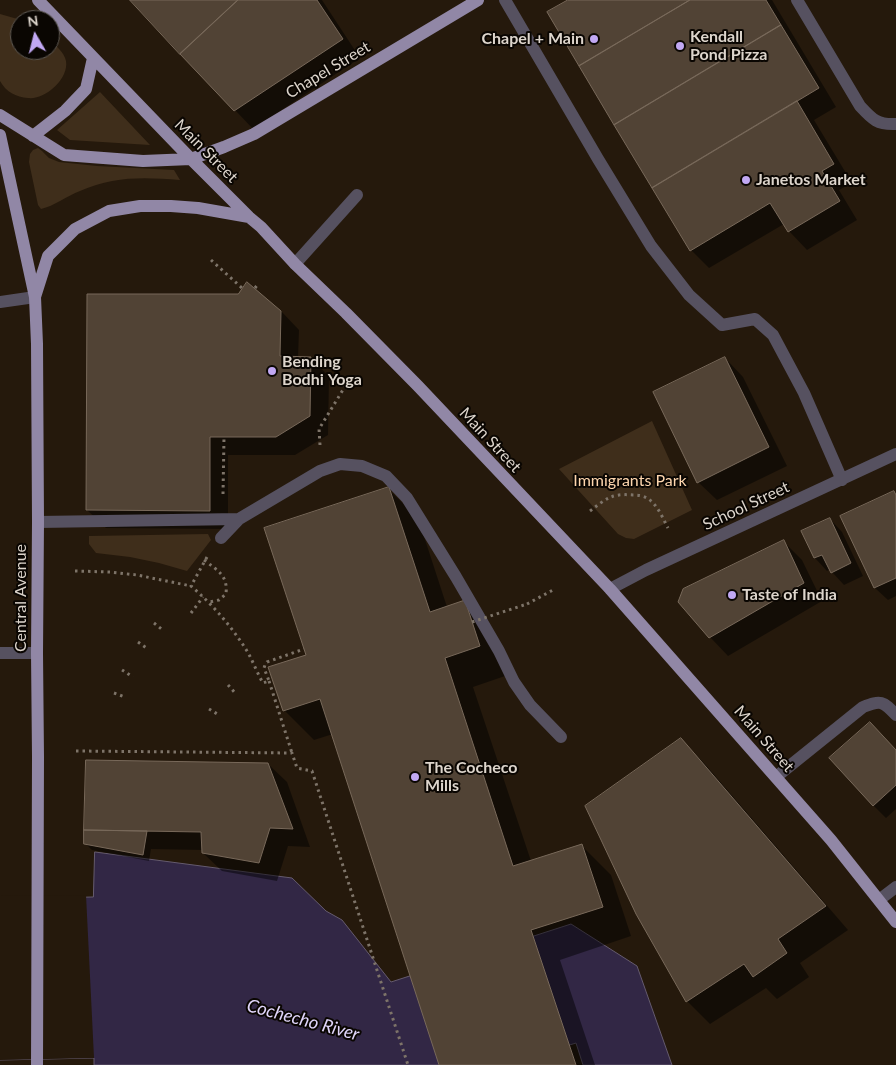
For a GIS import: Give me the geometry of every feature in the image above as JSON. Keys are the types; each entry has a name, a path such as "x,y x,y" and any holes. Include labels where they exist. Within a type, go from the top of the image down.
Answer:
{"main road":[{"name":"Main Street","path":"38,0 191,159 418,386 610,590 831,840 896,922"},
{"name":"Chapel Street","path":"0,115 64,154 143,161 191,159 224,148 254,134 478,0"},
{"path":"33,136 65,111 86,89 94,58"},
{"name":"Central Avenue","path":"0,135 35,297 37,344 37,1062"},
{"path":"35,297 48,256 75,229 109,211 140,206 171,206 198,208 249,217"}],"street":[{"path":"505,0 651,246 689,295 722,325 755,320 773,335 804,393 842,480"},
{"path":"797,0 860,106 871,118 887,124 896,124"},
{"path":"295,264 358,195"},
{"path":"0,302 35,297"},
{"name":"School Street","path":"610,590 646,570 896,454"},
{"path":"220,538 239,520 320,471 340,464 362,466 386,476 407,498 456,577 499,651 514,682 530,705 561,737"},
{"path":"38,522 239,520"},
{"path":"0,653 37,653"},
{"path":"776,777 863,707 876,702 886,704 896,715"},
{"path":"879,900 896,887"}],"path":[{"path":"211,260 242,288"},
{"path":"254,288 258,284"},
{"path":"320,471 319,428 348,380"},
{"path":"224,437 224,497"},
{"path":"590,512 607,498 615,495 641,495 650,499 668,528"},
{"path":"191,586 204,560 220,538"},
{"path":"204,560 220,573 227,583 226,594 219,600 209,602"},
{"path":"75,572 137,574 191,586 209,602 230,627 247,652 262,683 269,681"},
{"path":"472,622 527,604 552,590"},
{"path":"191,613 203,597"},
{"path":"154,623 164,631"},
{"path":"138,642 148,649"},
{"path":"304,650 267,662 264,668 297,768 312,771 408,1065"},
{"path":"122,670 133,676"},
{"path":"228,685 236,694"},
{"path":"114,693 125,697"},
{"path":"209,710 219,715"},
{"path":"76,751 292,753"}],"green space":[{"path":"0,14 10,17 10,60 60,60 60,49 64,55 66,68 64,75 54,87 42,96 28,98 15,95 8,91 0,81"},
{"path":"100,92 150,145 70,140 57,130"},
{"path":"38,148 49,158 59,162 174,170 180,180 141,178 117,180 92,186 41,209 38,205 29,162 30,154"},
{"name":"Immigrants Park","path":"652,421 692,510 634,539 626,538 618,534 559,469"},
{"path":"208,534 211,540 187,571 130,557 96,553 89,544 89,536"}],"water":[{"name":"Cochecho River","path":"95,852 292,878 326,911 342,920 391,982 571,924 637,966 672,1065 583,1065 576,1043 505,1065 94,1065 94,1058 0,1060 0,899 93,897"}],"pier":[{"path":"86,895 94,1058 0,1060 0,896"}],"building":[{"path":"130,0 238,0 180,54"},
{"path":"238,0 317,0 343,39 234,111 180,54"},
{"name":"Chapel + Main","path":"568,0 690,0 579,66 547,12"},
{"name":"Kendall Pond Pizza","path":"690,0 766,0 781,25 614,125 579,66"},
{"path":"781,25 819,88 652,188 614,125"},
{"name":"Janetos Market","path":"797,101 834,164 822,171 840,201 788,232 770,203 690,251 652,188"},
{"path":"247,282 281,311 280,356 311,357 310,416 276,437 210,437 210,511 86,510 87,294 238,294"},
{"path":"725,357 769,447 697,483 653,392"},
{"name":"The Cocheco Mills","path":"389,487 430,612 465,600 480,646 445,658 513,866 582,844 603,907 531,930 576,1065 439,1065 320,699 283,711 268,667 306,655 264,528"},
{"path":"894,491 896,495 896,578 874,588 840,516"},
{"path":"830,518 851,563 831,573 822,555 814,558 801,531"},
{"name":"Taste of India","path":"784,540 804,583 709,638 678,602 683,589"},
{"path":"870,722 896,750 896,785 873,806 829,758"},
{"path":"681,738 826,906 778,939 787,953 753,977 744,964 686,1002 636,914 585,806"},
{"path":"86,760 268,763 293,829 270,828 259,863 202,853 201,832 84,830"},
{"path":"84,830 147,831 143,855 84,844"}],"place":[{"name":"Chapel + Main","path":"594,39"},
{"name":"Kendall Pond Pizza","path":"680,46"},
{"name":"Janetos Market","path":"746,180"},
{"name":"Bending Bodhi Yoga","path":"272,371"},
{"name":"Taste of India","path":"732,595"},
{"name":"The Cocheco Mills","path":"415,777"}]}
